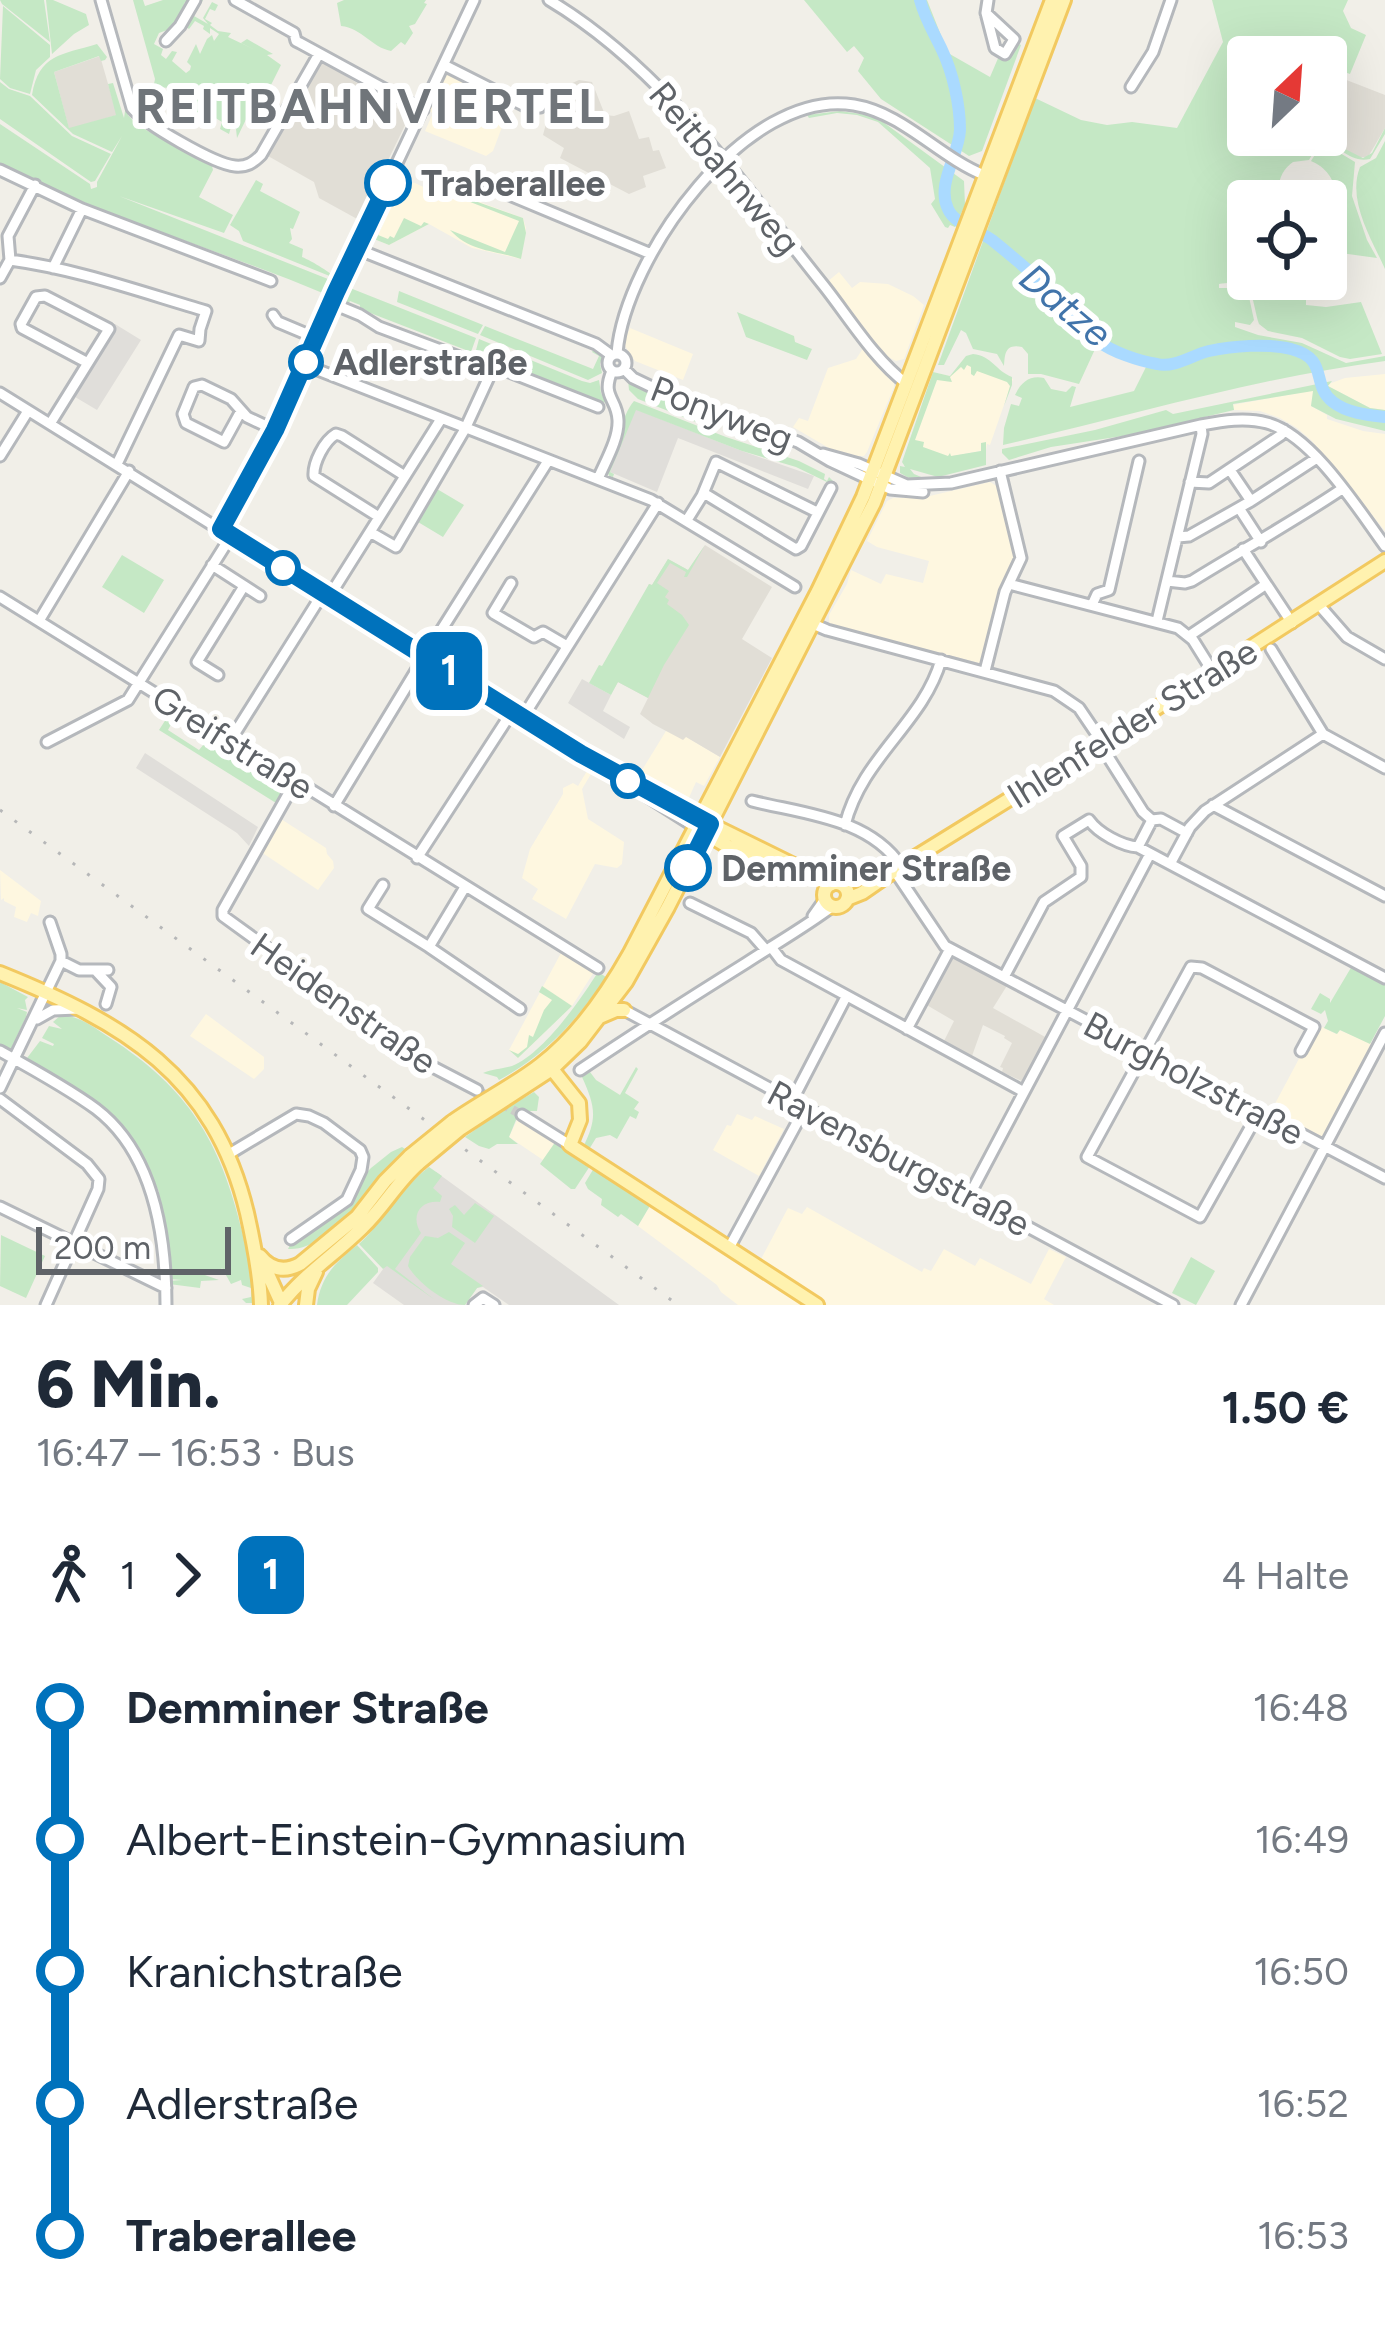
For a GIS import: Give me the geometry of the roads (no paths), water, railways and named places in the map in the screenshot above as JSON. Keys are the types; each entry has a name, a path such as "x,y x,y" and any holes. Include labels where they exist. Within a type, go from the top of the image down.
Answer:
{"main road":[{"path":"990,178 1052,0"},
{"path":"549,1065 616,979 813,624 877,477 990,178 1064,0"},
{"path":"257,1250 268,1264 280,1269 300,1264 357,1217 393,1172 580,1042 602,1016 633,970 877,477"},
{"name":"Ihlenfelder Straße","path":"834,895 862,893 1385,561"},
{"path":"702,826 727,846 834,895"},
{"path":"0,973 77,1009 147,1051 178,1077 229,1154 257,1250 281,1304 365,1226 415,1159"},
{"path":"602,1016 624,1010"},
{"path":"549,1065 579,1103 580,1120 570,1145 817,1305"},
{"path":"257,1250 261,1305"},
{"path":"306,1305 310,1283 327,1257"}],"street":[{"path":"101,0 135,112 187,145 233,166 246,166 261,155 319,54"},
{"path":"166,41 195,0"},
{"path":"235,0 294,33 296,41 423,110"},
{"path":"47,742 132,695 212,565 474,0"},
{"name":"Reitbahnweg","path":"549,0 592,28 671,100 880,357 913,379"},
{"path":"986,13 988,0"},
{"path":"1131,87 1153,52 1171,0"},
{"path":"444,64 530,108 540,106 545,98"},
{"path":"614,354 623,319 651,254 682,204 723,162 782,118 829,104 880,112 990,178"},
{"path":"0,170 82,209 271,281"},
{"path":"0,278 10,260 8,236 35,185"},
{"path":"488,186 651,254"},
{"path":"53,268 82,209"},
{"name":"Ponyweg","path":"357,249 596,344 626,361 618,370 633,378 784,436 896,490 912,493 940,488 1231,420 1251,420 1284,430"},
{"path":"10,260 132,288 206,311"},
{"path":"50,424 110,329 45,296 36,297 22,328 88,363"},
{"path":"117,464 179,335 200,341 212,297"},
{"path":"331,303 397,334 598,407"},
{"path":"273,315 278,322 316,338"},
{"path":"305,365 658,503 795,587"},
{"path":"370,532 396,547 465,429 494,366"},
{"path":"598,479 618,425 607,389 618,370"},
{"path":"242,411 224,442 186,423 183,414 194,386 202,386 231,399 242,411 247,417 275,430"},
{"path":"0,393 702,826"},
{"path":"0,456 28,411"},
{"path":"230,741 440,419"},
{"path":"1157,621 1201,425"},
{"path":"1190,482 1209,483 1284,430 1304,443 1385,546"},
{"path":"379,518 314,476 328,440 342,436 405,476"},
{"path":"1178,537 1190,536 1317,458"},
{"path":"334,806 548,460"},
{"path":"1092,605 1096,594 1109,590 1139,461"},
{"path":"687,520 716,462 817,512"},
{"path":"1230,470 1251,501"},
{"path":"39,621 129,471"},
{"path":"985,671 1021,557 1000,471"},
{"path":"701,496 712,497 796,549 831,488"},
{"path":"1167,581 1189,583 1342,489"},
{"path":"417,858 567,646 658,503"},
{"path":"1239,508 1261,542"},
{"path":"1244,549 1292,622"},
{"path":"212,565 260,596"},
{"path":"511,584 493,613 534,637 543,632 567,646"},
{"path":"1009,584 1178,628 1189,636 1213,672"},
{"path":"218,675 197,662 244,586"},
{"path":"1189,636 1265,586"},
{"name":"Greifstraße","path":"0,597 598,968"},
{"path":"1319,605 1347,637 1385,659"},
{"path":"813,624 1063,695 1079,708 1137,804 1152,820"},
{"path":"1271,649 1323,734 1385,768"},
{"path":"845,825 863,778 928,693 941,660"},
{"path":"1170,863 1198,817 1323,734"},
{"name":"Heidenstraße","path":"295,782 223,916 428,1065 476,1090"},
{"name":"Burgholzstraße","path":"752,801 871,835 892,854 938,939 950,949 1385,1178"},
{"path":"1213,805 1385,896"},
{"path":"1138,847 1152,820 1159,818 1186,833"},
{"path":"1004,977 1044,902 1082,874 1064,836 1089,820 1129,846 1170,863 1385,978"},
{"path":"969,1196 1150,854"},
{"path":"383,885 368,908 520,1009"},
{"path":"429,947 465,887"},
{"name":"Ihlenfelder Straße","path":"580,1070 806,925 834,895"},
{"path":"690,903 751,933 781,960 846,997 1024,1092"},
{"path":"0,1088 61,961 50,922"},
{"path":"907,1029 950,949"},
{"path":"61,961 79,970 108,970"},
{"path":"1258,1112 1200,1217 1087,1157 1186,971 1194,966 1314,1028 1301,1052"},
{"path":"96,971 111,987 106,1004"},
{"path":"792,1101 846,997"},
{"path":"33,1023 53,1010 77,1009"},
{"name":"Ravensburgstraße","path":"624,1010 1173,1305"},
{"path":"1241,1305 1385,1033"},
{"path":"0,1051 95,1108 120,1134 158,1210 165,1250 166,1305"},
{"path":"0,1099 98,1175 98,1189 46,1305"},
{"path":"729,1248 805,1108"},
{"path":"229,1154 296,1114 324,1123 362,1153 358,1178 347,1200 291,1240"},
{"path":"522,1115 570,1145"},
{"path":"0,1207 166,1288"},
{"path":"474,1305 480,1298 489,1302"}],"waterway":[{"name":"Datze","path":"920,0 946,59 957,100 959,140 945,190 948,209 956,219 1002,248 1059,298 1094,337 1118,352 1164,365 1228,348 1291,349 1311,359 1333,402 1351,411 1385,417"}],"tunnel":[{"path":"477,1090 522,1115"}],"railway":[{"path":"0,810 678,1305"}],"place":[{"name":"Traberallee","path":"388,183"},
{"name":"Adlerstraße","path":"306,362"},
{"name":"Demminer Straße","path":"688,868"}],"district":[{"name":"REITBAHNVIERTEL","path":"371,106"}]}
